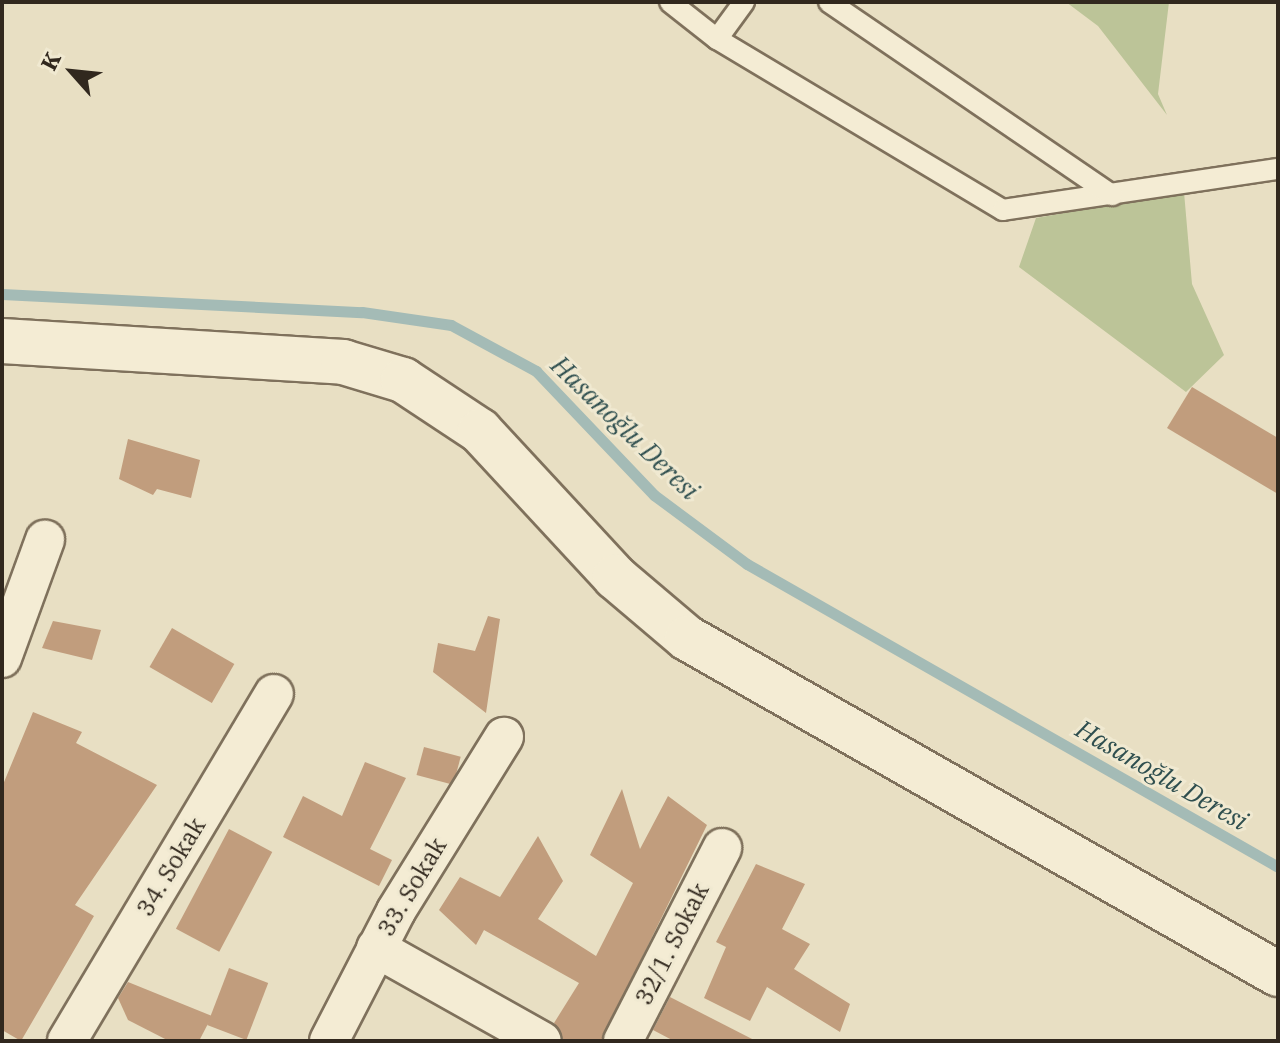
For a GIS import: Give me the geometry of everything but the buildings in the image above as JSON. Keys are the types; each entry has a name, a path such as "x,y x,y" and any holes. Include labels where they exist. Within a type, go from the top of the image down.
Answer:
{"street":[{"path":"2,341 343,362 403,380 480,431 615,577 687,638 1278,974"},
{"path":"2,658 45,540"},
{"name":"34. Sokak","path":"67,1041 274,694"},
{"name":"33. Sokak","path":"329,1041 376,948 504,737"},
{"name":"32/1. Sokak","path":"623,1041 722,848"},
{"path":"376,948 542,1041"}],"lane":[{"path":"670,2 717,39 1003,210 1278,169"},
{"path":"717,39 744,2"},
{"path":"829,2 1112,195"}],"green space":[{"path":"1066,2 1169,2 1158,94 1167,115 1098,26"},
{"path":"1184,192 1192,284 1224,355 1186,392 1019,267 1036,218"}],"waterway":[{"name":"Hasanoğlu Deresi","path":"2,294 362,312 451,325 536,371 654,495 747,564 1278,867"}]}
